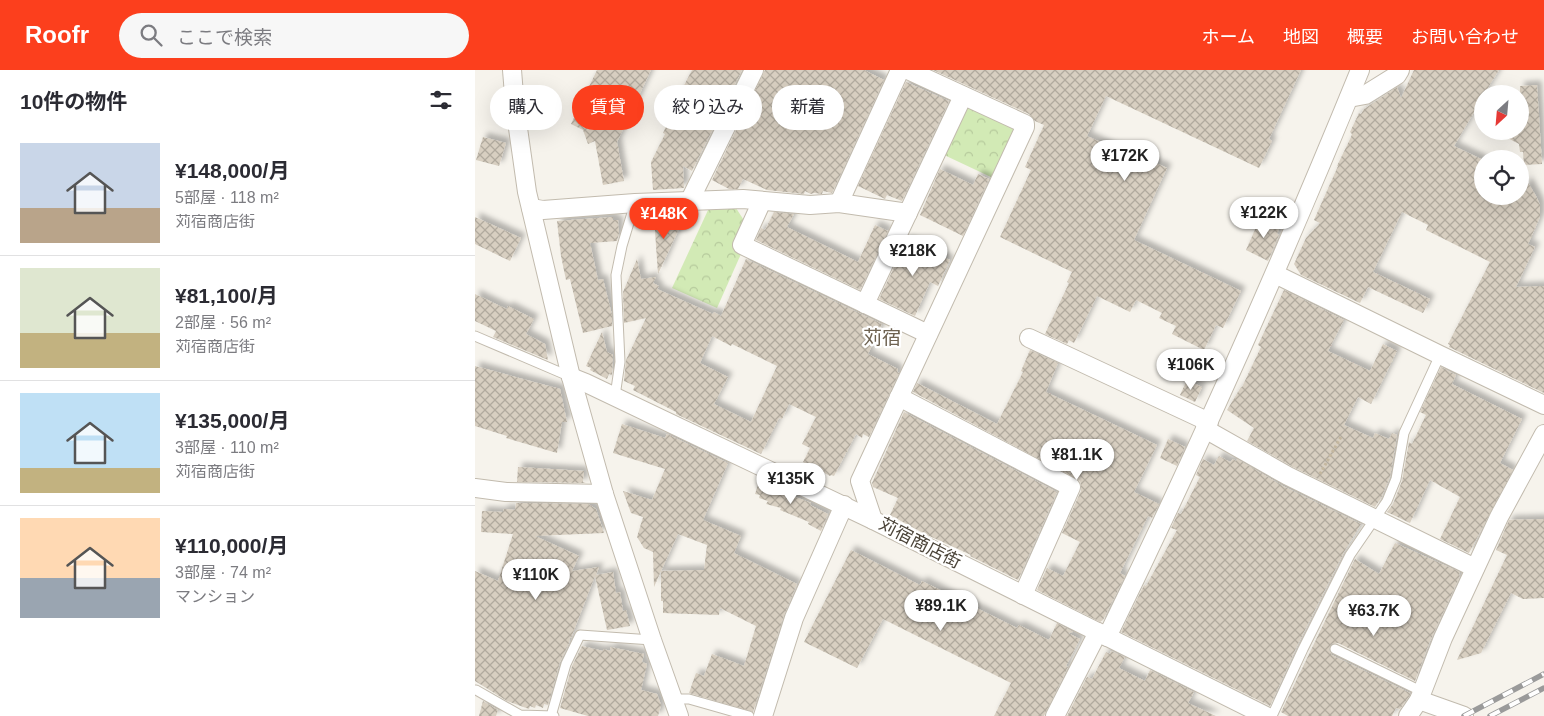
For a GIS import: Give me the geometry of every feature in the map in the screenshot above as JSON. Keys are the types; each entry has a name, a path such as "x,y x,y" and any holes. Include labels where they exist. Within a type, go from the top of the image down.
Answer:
{"street":[{"path":"511,70 517,126 531,208 571,377 604,494 676,708"},
{"path":"689,202 754,70"},
{"path":"839,203 900,70"},
{"path":"873,520 860,481 1025,127 1025,124 908,70"},
{"path":"1055,716 1155,538 1275,274 1323,163 1360,70"},
{"path":"1349,98 1365,94 1397,75 1399,70"},
{"path":"865,304 963,96"},
{"path":"531,208 543,210 635,203 743,199 811,205 839,203 908,213"},
{"path":"762,201 741,245 928,334"},
{"path":"1275,274 1544,405"},
{"path":"1029,338 1207,426 1312,488 1475,568"},
{"name":"苅宿商店街","path":"571,377 615,396 873,520 1102,634 1242,710 1266,716"},
{"path":"899,397 1071,487 1023,595"},
{"path":"1408,716 1421,696 1443,638 1499,517 1544,434"},
{"path":"475,488 506,492 604,494"},
{"path":"763,716 794,618 844,506"},
{"path":"1421,696 1464,716"}],"lane":[{"path":"615,396 621,362 616,276 622,246 635,203"},
{"path":"475,336 571,377"},
{"path":"1272,716 1350,555 1387,501 1396,479 1404,433 1440,355"},
{"path":"476,690 520,715 553,716 566,664 580,635 652,640"},
{"path":"1335,649 1421,696"},
{"path":"676,708 689,700 749,716"}],"path":[{"path":"1312,488 1341,435"}],"green space":[{"path":"971,105 1013,124 1015,132 993,178 942,154 964,108"},
{"path":"709,208 736,208 745,222 741,254 717,308 672,288"}],"building":[{"path":"597,70 651,70 644,85 590,85"},
{"path":"692,70 742,70 735,85 684,85"},
{"path":"765,70 864,70 884,80 832,193 823,191 822,194 811,194 805,191 804,194 767,190 743,179 738,189 729,189 712,180 736,130 762,130 762,85 758,85"},
{"path":"933,70 1301,70 1269,139 1272,141 1259,168 1106,96 1087,136 1128,154 1129,151 1167,168 1134,240 1241,291 1223,328 1216,325 1204,350 1172,334 1176,326 1159,318 1162,313 1136,300 1130,312 1097,296 1074,343 1069,340 1067,344 1045,334 1069,283 1067,282 1072,272 1000,237 1031,170 1025,167 1044,125 1035,121 1029,114"},
{"path":"1414,70 1499,70 1490,85 1474,85 1474,112 1454,146 1474,156 1474,205 1529,205 1529,184 1540,205 1540,217 1528,244 1535,247 1516,287 1544,286 1544,393 1449,347 1450,345 1448,344 1490,262 1426,230 1428,225 1402,212 1373,272 1430,299 1423,313 1368,287 1360,303 1301,275 1294,264 1306,238 1320,223 1314,220 1351,137 1352,134 1350,132 1359,113 1361,114 1364,109 1397,87 1401,98"},
{"path":"906,82 949,101 902,201 887,195 885,199 858,186"},
{"path":"1529,85 1537,85 1542,164 1529,165 1529,150 1520,150 1519,144 1511,140 1529,140"},
{"path":"583,130 623,130 617,142 624,181 603,185 595,141 588,144"},
{"path":"664,130 712,130 692,171 683,166 684,188 653,190 651,162 665,134 663,133"},
{"path":"483,137 506,143 499,166 476,160"},
{"path":"940,169 973,185 978,174 989,179 963,236 920,215"},
{"path":"774,212 794,214 787,227 858,262 875,225 888,231 860,290 756,240 761,228 765,230"},
{"path":"1261,216 1274,222 1279,229 1277,234 1279,235 1268,261 1246,250"},
{"path":"475,217 521,238 510,261 475,244"},
{"path":"613,217 613,220 618,220 619,233 617,241 590,243 598,280 603,279 612,315 612,326 583,333 570,279 566,280 557,221"},
{"path":"654,217 679,229 658,274"},
{"path":"907,240 950,260 938,286 930,282 915,316 879,299"},
{"path":"637,259 641,279 656,277 653,283 659,286 657,289 721,316 746,259 882,324 868,354 898,369 897,372 899,373 869,437 863,434 862,438 856,434 834,476 830,476 803,462 810,448 802,444 816,417 789,404 782,419 779,418 761,454 676,414 676,412 633,390 635,386 624,381 626,360 646,318 624,323 623,292","holes":["712,336 731,346 732,344 777,366 751,422 714,404 728,377 700,363"]},
{"path":"1284,290 1344,320 1328,351 1370,371 1383,344 1397,351 1371,404 1358,397 1344,425 1373,438 1375,433 1389,439 1392,433 1397,435 1390,477 1375,507 1293,467 1247,441 1254,428 1227,410 1242,387 1261,347 1258,345"},
{"path":"475,294 507,309 508,306 534,319 526,334 545,344 548,360 493,337 496,331 475,321"},
{"path":"602,332 607,352 613,355 612,375 609,374 607,379 586,366"},
{"path":"1030,350 1058,363 1046,392 1157,445 1134,492 1159,504 1152,518 1148,516 1120,573 1125,576 1103,620 1100,622 1037,590 1047,568 1063,576 1080,542 1062,533 1081,491 1080,481 913,392 917,383 997,424 1023,372 1021,371"},
{"path":"475,366 560,389 567,422 562,422 557,453 506,438 507,436 475,426"},
{"path":"1441,367 1456,375 1452,384 1522,419 1500,463 1513,470 1469,553 1440,539 1460,497 1430,480 1410,523 1387,512 1393,504 1402,481 1409,442 1412,444 1426,415 1420,412"},
{"path":"1187,380 1202,387 1195,402 1180,395"},
{"path":"904,412 1057,492 1018,580 890,515 898,498 873,487 872,483"},
{"path":"622,424 665,438 667,434 728,463 703,520 741,536 734,553 797,584 784,615 753,712 689,693 696,673 704,676 712,654 744,666 756,626 720,608 719,615 663,613 661,571 654,587 653,552 644,548 637,537 643,517 631,513 623,491 652,500 665,469 613,453","holes":["678,534 707,545 704,570 661,571"]},
{"path":"1168,439 1185,447 1177,466 1160,458"},
{"path":"1219,456 1230,462 1233,459 1236,461 1237,459 1283,486 1361,524 1344,552 1297,646 1270,706 1121,632 1144,585 1146,586 1177,530 1171,528 1178,513 1181,514 1200,477 1196,475 1203,459 1214,465"},
{"path":"518,467 584,471 583,482 586,483 517,482"},
{"path":"760,479 781,488 780,491 811,503 810,505 828,514 821,531 808,524 809,522 780,510 781,508 766,504 768,501 759,498 760,495 755,494"},
{"path":"516,503 588,504 596,509 604,533 535,536 579,556 572,571 599,567 596,575 613,572 616,593 620,592 623,611 626,610 630,626 607,630 595,576 560,662 548,705 544,704 543,708 536,705 535,708 530,706 529,709 507,701 475,681 475,571 498,581 513,534 481,532 482,511 503,512 504,509 515,510"},
{"path":"1544,519 1544,598 1523,599 1511,593 1481,653 1457,660 1507,555 1496,550 1509,520"},
{"path":"1395,543 1460,572 1460,576 1430,641 1415,681 1338,643 1331,644 1329,650 1332,655 1410,693 1410,695 1400,709 1396,708 1392,716 1288,716 1281,712 1355,559 1379,574"},
{"path":"851,550 920,585 922,581 1017,628 1019,625 1049,640 1057,623 1073,632 1068,633 1080,639 1044,716 994,716 1011,683 883,619 857,668 804,642"},
{"path":"582,646 603,651 603,649 611,651 610,647 644,654 642,662 647,664 641,690 657,694 661,705 658,716 588,716 560,708 572,666"},
{"path":"1111,651 1125,657 1119,668 1145,681 1150,670 1194,692 1188,703 1216,716 1067,716 1087,677 1092,679 1106,652 1110,654"},
{"path":"483,701 498,710 496,716 479,716"}],"railway":[{"path":"1464,716 1544,674"},
{"path":"1490,716 1544,688"}],"district":[{"name":"苅宿","path":"882,337"}]}
